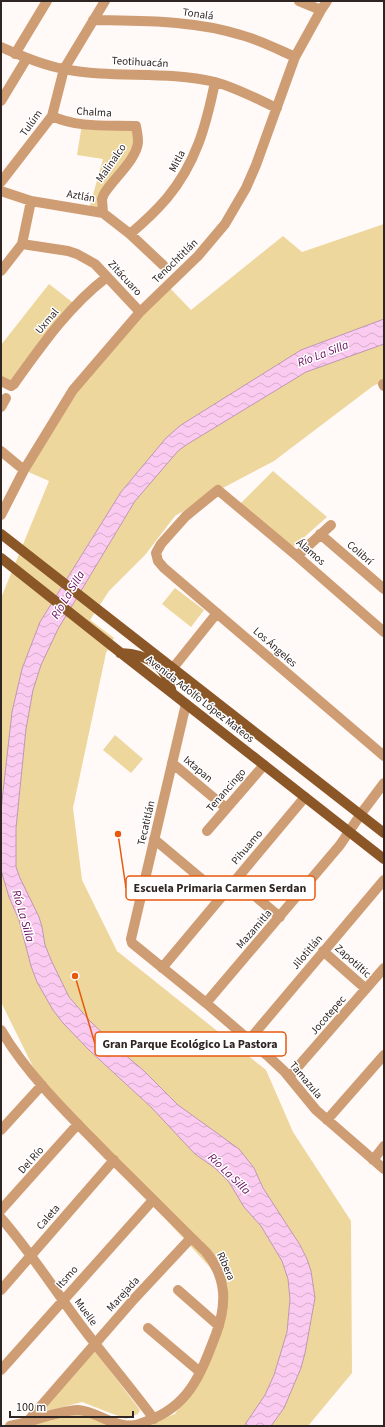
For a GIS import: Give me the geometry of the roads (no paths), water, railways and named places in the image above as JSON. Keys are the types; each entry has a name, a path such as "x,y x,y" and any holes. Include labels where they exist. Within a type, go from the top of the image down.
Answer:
{"main road":[{"name":"Avenida Adolfo López Mateos","path":"4,536 384,834"},
{"name":"Avenida Adolfo López Mateos","path":"1,558 384,859"}],"street":[{"path":"15,54 47,1"},
{"name":"Tulúm","path":"1,182 52,116 64,70 93,20 106,1"},
{"path":"299,1 320,10"},
{"name":"Tenochtitlán","path":"1,515 24,470 73,390 140,312 198,256 225,224 236,207 265,141 295,57 320,10 327,1"},
{"name":"Tonalá","path":"93,20 167,22 215,29 254,39 295,57"},
{"name":"Teotihuacán","path":"1,47 15,54 64,70 164,75 215,82 237,89 276,108"},
{"path":"1,101 27,58"},
{"name":"Mitla","path":"130,234 156,211 177,185 187,168 205,130 215,82"},
{"name":"Chalma","path":"52,116 62,121 74,124 136,126"},
{"name":"Malinalco","path":"103,213 102,199 104,194 130,159 136,148 138,142 136,126"},
{"name":"Aztlán","path":"1,191 31,201 87,209 103,213 130,234 163,265"},
{"path":"1,271 22,244 31,201"},
{"name":"Zitácuaro","path":"22,244 68,251 77,254 95,264 140,312"},
{"name":"Uxmal","path":"1,381 11,386 14,384 61,322 88,293 107,277"},
{"path":"1,451 24,470"},
{"name":"Álamos","path":"156,553 161,544 186,516 218,490 384,632"},
{"path":"297,556 331,525"},
{"name":"Colibrí","path":"320,534 384,589"},
{"name":"Los Ángeles","path":"156,553 158,562 164,568 384,756"},
{"path":"173,668 217,613"},
{"name":"Tecatitlán","path":"134,946 131,939 186,704"},
{"name":"Ixtapan","path":"172,763 226,808"},
{"name":"Tenancingo","path":"207,831 264,765"},
{"name":"Mazamitla","path":"206,1003 340,845 384,783"},
{"name":"Pihuamo","path":"162,968 305,797"},
{"path":"154,839 222,896"},
{"path":"236,880 280,917"},
{"name":"Jilotitlán","path":"249,1040 384,880"},
{"name":"Tamazula","path":"134,946 206,1003 249,1040 289,1077 311,1105 384,1169"},
{"name":"Zapotiltic","path":"323,951 366,989"},
{"name":"Jocotepec","path":"289,1077 384,968"},
{"name":"Ribera","path":"1,1030 4,1043 42,1085 78,1124 211,1258 219,1277 224,1298 224,1306 219,1326 200,1372 193,1386 178,1404 167,1412 154,1419 130,1426 122,1425 89,1412 77,1410 10,1426"},
{"path":"327,1120 384,1054"},
{"path":"1,1130 42,1085"},
{"name":"Del Río","path":"1,1210 78,1124"},
{"path":"373,1160 384,1146"},
{"name":"Caleta","path":"1,1290 114,1160"},
{"name":"Itsmo","path":"1,1370 153,1200"},
{"name":"Muelle","path":"1,1218 31,1256 94,1343 154,1419"},
{"name":"Marejada","path":"27,1422 94,1343 191,1238"},
{"path":"178,1290 219,1326"},
{"path":"148,1328 200,1372"}],"water":[{"name":"Río La Silla","path":"384,319 384,344 306,372 178,451 135,501 58,629 41,665 33,690 26,729 16,828 16,867 39,917 45,945 51,960 69,997 89,1020 178,1105 239,1149 254,1168 263,1188 300,1245 311,1271 315,1298 305,1353 301,1368 284,1408 271,1426 244,1426 265,1395 274,1375 287,1332 290,1299 288,1279 282,1261 261,1226 244,1207 229,1182 215,1168 195,1154 151,1107 89,1050 63,1023 53,1010 37,982 31,966 19,920 9,897 1,870 1,810 12,712 22,669 40,622 121,492 166,438 181,425 301,350"}],"place":[{"name":"Escuela Primaria Carmen Serdan","path":"118,834"},
{"name":"Gran Parque Ecológico La Pastora","path":"75,976"}]}
